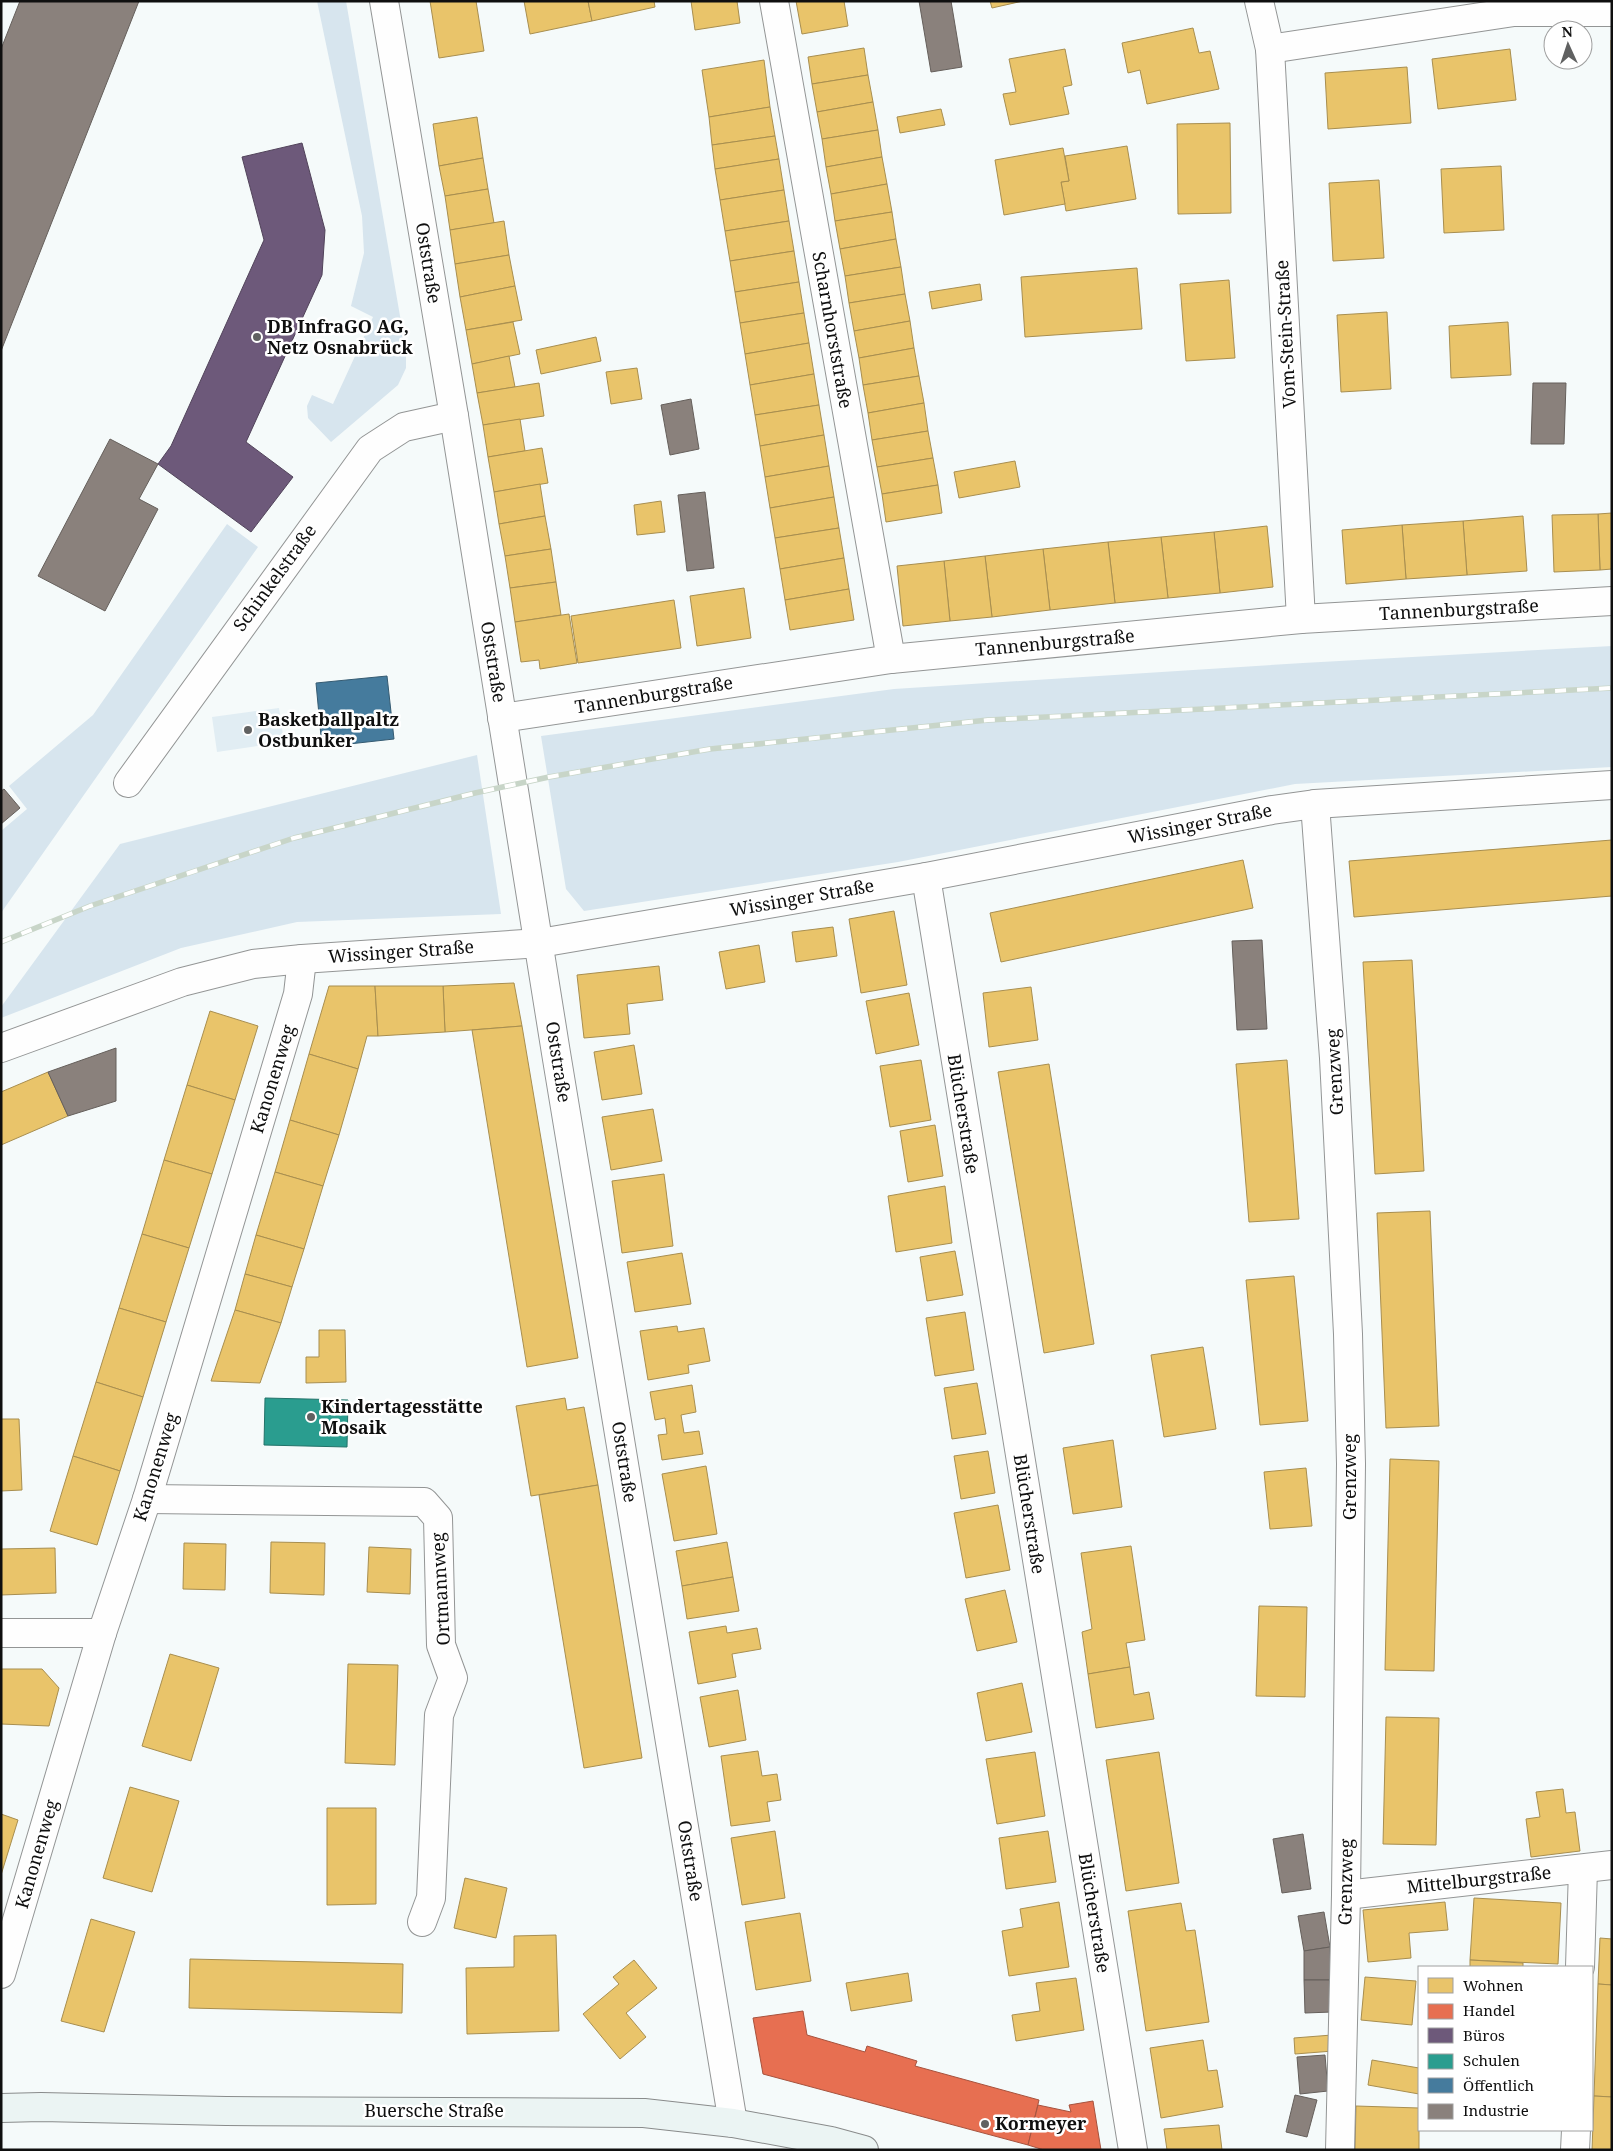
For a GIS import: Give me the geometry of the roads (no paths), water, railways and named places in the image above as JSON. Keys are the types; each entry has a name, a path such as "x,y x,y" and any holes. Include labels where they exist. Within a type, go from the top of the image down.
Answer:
{"main road":[{"name":"Buersche Straße","path":"1,2108 644,2113 733,2123 831,2141 864,2150"}],"street":[{"name":"Oststraße","path":"384,1 454,416 733,2123"},
{"name":"Scharnhorststraße","path":"774,1 891,659"},
{"name":"Vom-Stein-Straße","path":"1259,1 1270,49 1301,619"},
{"path":"1270,49 1514,12 1612,12"},
{"name":"Schinkelstraße","path":"128,783 370,449 404,426 454,416"},
{"name":"Tannenburgstraße","path":"502,718 891,659 1301,619 1612,601"},
{"name":"Wissinger Straße","path":"1,1048 182,982 253,964 540,943 926,877 1272,810 1315,804 1612,785"},
{"name":"Grenzweg","path":"1315,804 1334,1058 1348,1334 1351,1464 1346,1895 1340,2150"},
{"name":"Blücherstraße","path":"926,877 1133,2150"},
{"name":"Kanonenweg","path":"1,1974 102,1633 147,1500 298,994 302,959"},
{"name":"Ortmannweg","path":"147,1500 424,1502 438,1518 441,1645 453,1678 439,1714 431,1898 422,1922"},
{"path":"1,1633 102,1633"},
{"name":"Mittelburgstraße","path":"1346,1895 1612,1865"},
{"path":"1580,1966 1582,1869"},
{"path":"1575,2150 1576,2131"}],"railway":[{"path":"1,942 90,906 294,838 475,793 549,777 710,749 988,720 1612,688"}],"place":[{"name":"DB InfraGO AG, Netz Osnabrück","path":"257,337"},
{"name":"Basketballpaltz Ostbunker","path":"248,730"},
{"name":"Kindertagesstätte Mosaik","path":"311,1417"},
{"name":"Kormeyer","path":"985,2124"}]}
